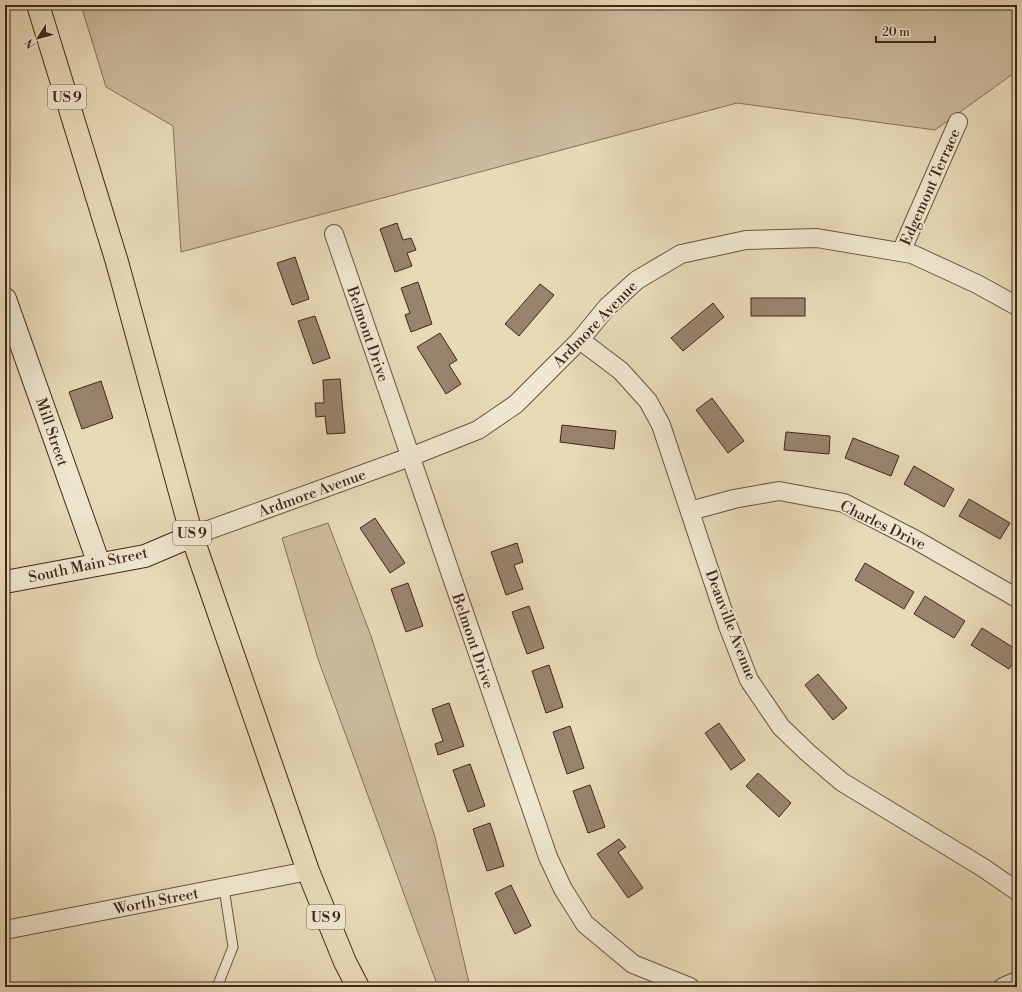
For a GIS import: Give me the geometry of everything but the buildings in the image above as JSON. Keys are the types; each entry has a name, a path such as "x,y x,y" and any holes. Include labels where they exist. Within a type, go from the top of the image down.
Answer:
{"highway":[{"name":"US 9","path":"38,5 117,262 192,536 308,871 345,962 358,987"},
{"name":"US 9","path":"345,962 350,987"}],"street":[{"name":"Edgemont Terrace","path":"901,252 958,122"},
{"name":"Belmont Drive","path":"334,234 548,858 562,889 585,924 633,964 690,987"},
{"name":"Ardmore Avenue","path":"192,536 410,457 478,430 516,404 580,340 607,307 637,280 680,254 746,240 817,238 912,254 977,284 1017,306"},
{"name":"Mill Street","path":"5,299 99,564"},
{"name":"Deauville Avenue","path":"580,340 621,371 648,401 660,425 728,626 750,680 781,727 842,782 1017,890"},
{"name":"Charles Drive","path":"690,511 734,499 779,491 844,503 916,540 1017,598"},
{"name":"South Main Street","path":"5,582 145,556 192,536"},
{"name":"Worth Street","path":"5,930 308,871"},
{"path":"1003,987 1017,981"}],"lane":[{"path":"217,987 233,947 224,888"}],"shaded area":[{"path":"81,5 1017,5 1017,71 935,130 737,103 181,252 173,126 106,87"},
{"path":"328,523 371,636 435,837 470,987 438,987 318,659 282,538"}]}
